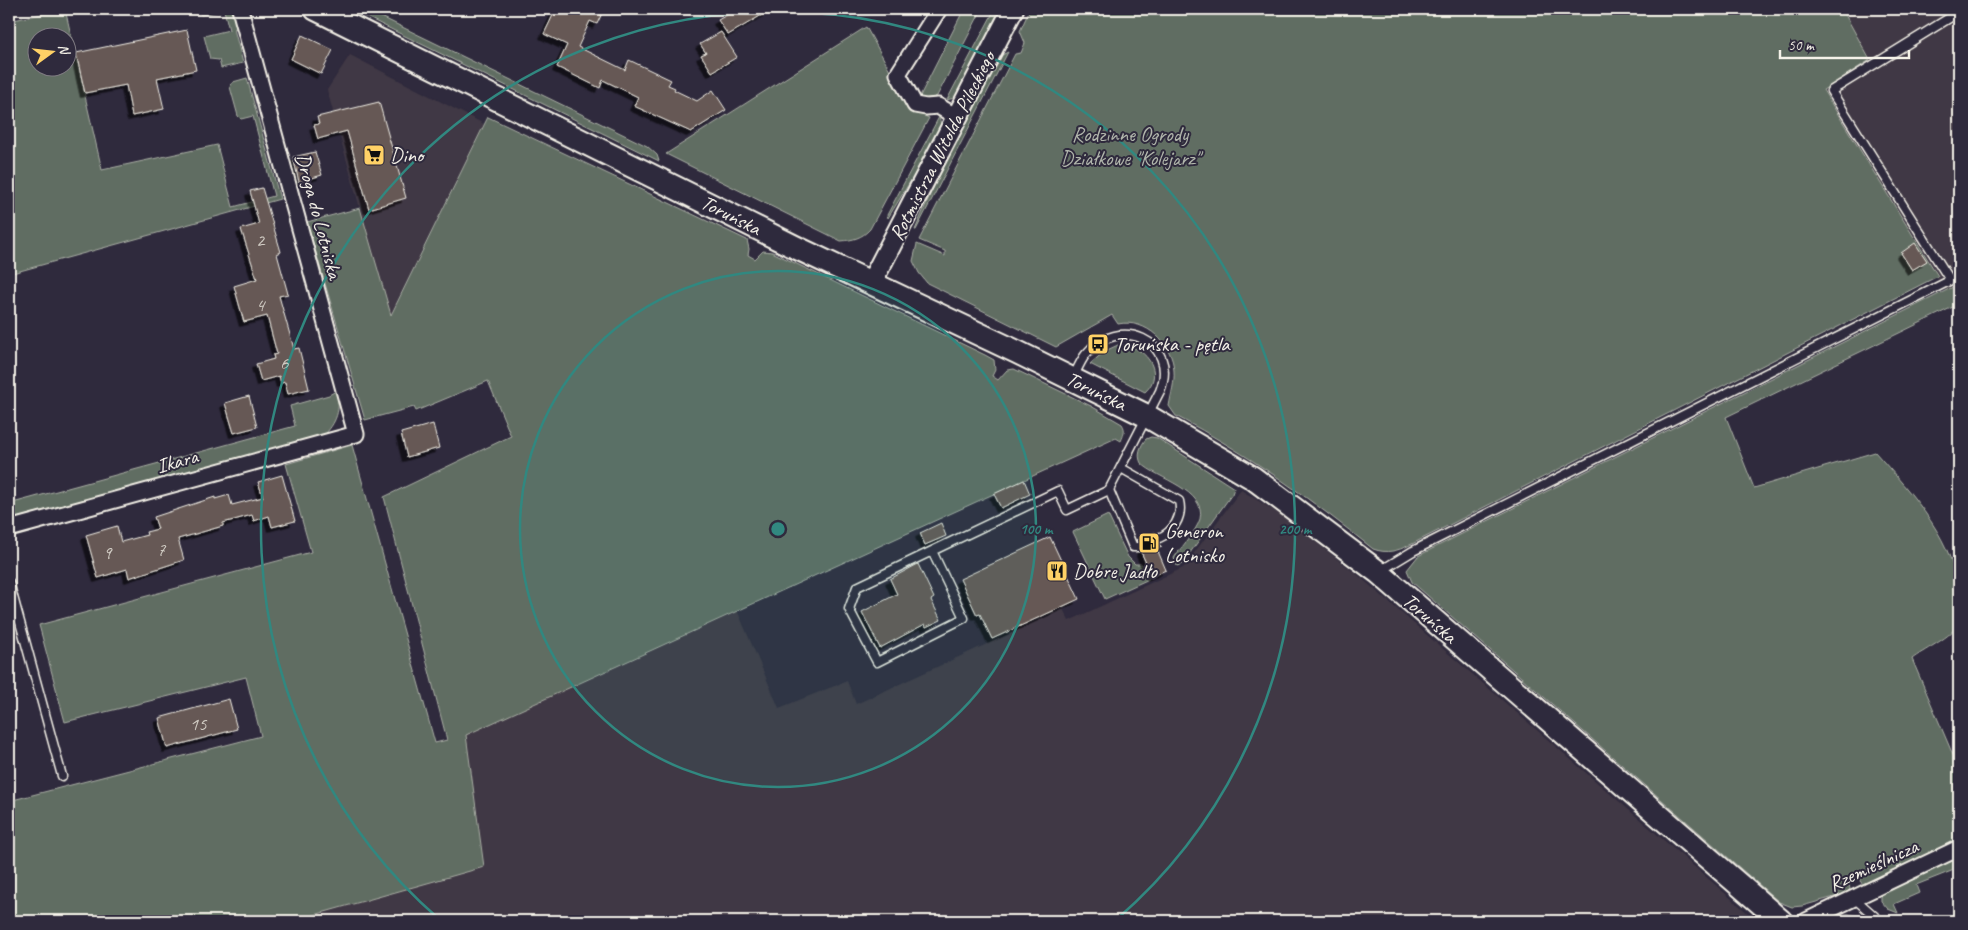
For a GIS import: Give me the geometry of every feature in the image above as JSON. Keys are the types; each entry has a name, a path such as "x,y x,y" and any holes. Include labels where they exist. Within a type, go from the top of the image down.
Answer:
{"main road":[{"name":"Toruńska","path":"316,9 872,283 1147,416 1253,478 1378,572 1781,921"}],"street":[{"name":"Droga do Lotniska","path":"240,9 356,434"},
{"path":"939,9 898,74 915,105 926,107 938,106 957,117"},
{"name":"Rotmistrza Witolda Pileckiego","path":"872,283 1013,9"},
{"name":"Ikara","path":"9,530 356,434"},
{"name":"Rzemieślnicza","path":"1806,921 1959,848"}],"lane":[{"path":"1950,280 1831,91 1959,12"},
{"path":"1378,572 1431,542 1959,276"},
{"path":"932,551 964,618 877,662 849,609 857,587 932,551 1058,491 1067,510 1109,490 1162,384 1163,367 1153,345 1140,337 1118,335 1098,344 1086,354 1073,379"},
{"path":"1121,468 1179,501 1180,512 1170,533 1160,538"},
{"path":"1109,490 1133,547 1138,547"},
{"path":"9,582 62,776"},
{"path":"1854,898 1880,921"}],"shaded area":[{"path":"1842,9 1959,9 1959,284 1945,291 1823,90 1870,60"},
{"path":"350,55 484,124 390,316 327,90"},
{"path":"1241,490 1281,515 1359,576 1757,921 293,921 484,867 466,735 737,610 779,708 847,681 856,704 1063,609 1069,621 1183,568"}],"green space":[{"path":"65,9 69,28 28,28 28,78 78,78 78,66 102,170 217,145 233,207 274,196 253,116 241,119 238,116 230,87 233,82 247,78 280,199 9,274 9,21"},
{"path":"196,9 233,9 238,28 234,29 243,63 221,68 219,60 210,59 204,36 229,30 224,10 201,15"},
{"path":"350,9 365,9 647,146 657,155 659,161"},
{"path":"964,9 982,9 937,96 924,103 918,100"},
{"path":"995,9 1001,9 957,97 947,100"},
{"name":"Rodzinne Ogrody Działkowe \"Kolejarz\"","path":"1030,9 1842,9 1870,60 1823,90 1938,276 1410,545 1392,551 1378,551 1253,461 1176,416 1169,406 1174,371 1169,351 1156,335 1148,329 1128,323 1118,324 1112,315 1056,347 927,283 919,273 913,261 917,244 945,256 945,251 919,240 1015,54 1021,53 1025,43 1020,31"},
{"path":"866,27 912,110 929,118 870,229 864,235 841,241 666,154"},
{"path":"1008,52 915,230 942,167 998,57"},
{"path":"488,117 747,240 748,255 755,259 763,251 772,252 985,355 994,360 995,370 992,376 998,380 1007,370 1014,369 1091,406 1122,424 1124,432 1121,441 1116,438 466,735 484,867 293,921 9,921 9,801 261,736 246,677 65,722 39,625 311,552 286,464 352,445 435,743 447,740 384,497 511,436 488,381 416,411 414,407 365,420 307,222 360,208 391,315"},
{"path":"939,117 941,124 924,159 888,218 887,215"},
{"path":"1959,284 1959,304 1726,417 1754,488 1875,452 1917,502 1930,521 1942,540 1951,560 1957,581 1959,619 1957,625 1947,636 1912,659 1959,769 1959,841 1863,885 1856,875 1847,878 1850,889 1845,894 1792,907 1779,902 1412,582 1407,570 1418,556"},
{"path":"1118,345 1136,349 1149,360 1154,376 1145,392 1090,364 1105,351"},
{"path":"336,391 338,397 337,415 323,436 9,520 9,504 295,426 290,406 329,395"},
{"path":"1151,437 1157,438 1234,488 1232,494 1182,564 1177,566 1174,558 1198,524 1200,509 1196,500 1189,493 1141,463 1139,454 1141,448 1146,439"},
{"path":"1108,515 1128,557 1135,564 1142,564 1149,579 1105,599 1073,532"},
{"path":"1959,855 1959,868 1916,885 1919,893 1894,904 1898,913 1888,909 1881,901 1881,895 1886,891"},
{"path":"1848,914 1858,916 1866,921 1827,921 1837,916"}],"building":[{"path":"556,9 604,9 597,24 590,21 578,47 625,70 629,60 671,80 668,85 675,88 674,90 697,101 713,90 726,110 691,132 634,106 638,97 603,80 600,88 557,67 567,45 544,34"},
{"path":"737,9 772,9 728,35 718,20"},
{"path":"187,30 196,70 157,78 164,109 132,116 126,85 85,93 78,62 78,53"},
{"path":"721,32 737,57 712,72 701,55 706,53 700,44"},
{"path":"302,35 333,50 321,74 291,59"},
{"name":"Dino","path":"379,102 406,198 369,209 347,131 318,139 314,125 319,124 317,117"},
{"path":"315,152 322,175 299,182 293,157"},
{"path":"262,188 281,252 277,254 288,294 279,296 294,349 299,348 309,389 288,394 285,382 281,383 279,376 261,381 256,364 274,359 273,355 277,354 267,316 244,322 234,286 257,279 241,229 259,224 250,191"},
{"path":"1915,243 1927,261 1912,270 1901,253"},
{"path":"249,396 257,427 234,433 225,403"},
{"path":"433,424 439,448 407,457 401,433"},
{"path":"282,475 295,521 272,527 269,516 254,521 252,515 223,523 223,526 178,539 184,560 129,578 127,569 98,578 86,535 117,526 121,542 147,535 146,532 158,529 154,517 215,497 215,499 229,495 232,505 263,497 258,482"},
{"path":"1024,480 1030,494 1001,508 994,494"},
{"path":"941,523 946,536 925,545 920,533"},
{"path":"1155,532 1154,540 1162,547 1157,549 1166,570 1152,576 1141,552 1143,545 1136,540"},
{"path":"1050,537 1079,599 992,639 980,614 977,615 960,579"},
{"path":"918,564 934,598 931,600 941,620 926,627 925,624 880,648 862,612 897,594 890,579"},
{"path":"229,699 237,729 167,748 159,718"}],"place":[{"name":"Dino","path":"374,155"},
{"name":"Toruńska - pętla","path":"1098,344"},
{"name":"Generon Lotnisko","path":"1149,543"},
{"name":"Dobre Jadło","path":"1057,571"}]}
